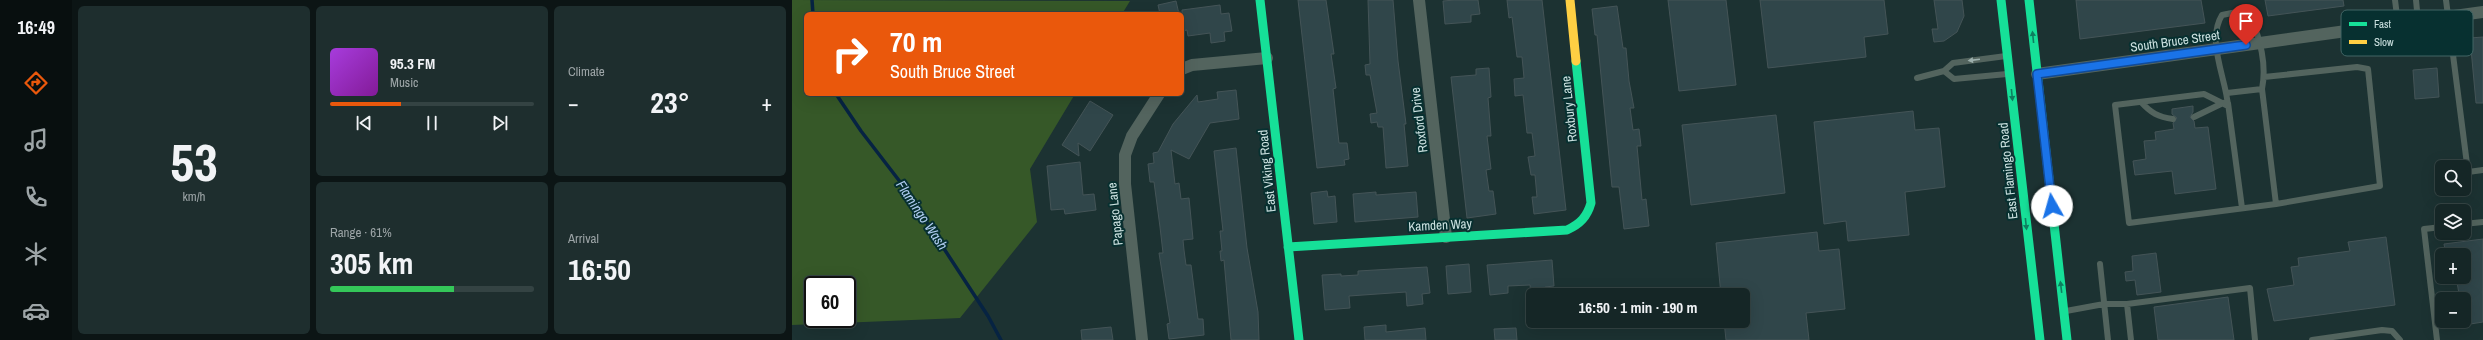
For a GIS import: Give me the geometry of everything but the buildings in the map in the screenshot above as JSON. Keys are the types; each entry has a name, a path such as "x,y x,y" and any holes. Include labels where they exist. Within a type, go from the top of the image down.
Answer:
{"street":[{"name":"East Viking Road","path":"1260,0 1299,340"},
{"name":"Roxford Drive","path":"1419,0 1446,237"},
{"name":"Roxbury Lane","path":"1570,0 1592,203 1588,215"},
{"path":"2029,0 2067,340"},
{"path":"2002,4 2012,15"},
{"path":"2002,4 2008,56 2014,74"},
{"name":"South Bruce Street","path":"2473,13 2483,12"},
{"name":"South Bruce Street","path":"2037,74 2341,32"},
{"path":"1184,68 1192,65 1267,58"},
{"path":"2027,61 2037,74"},
{"name":"East Flamingo Road","path":"2014,74 2040,340"},
{"name":"Papago Lane","path":"1142,340 1125,184 1125,155 1132,136 1158,96"},
{"path":"2034,120 2043,128"},
{"name":"Kamden Way","path":"1288,247 1567,230 1579,225 1588,215"}],"lane":[{"path":"2395,0 2396,10"},
{"path":"2416,0 2417,10"},
{"path":"2446,0 2447,10"},
{"path":"2242,208 2226,105 2227,93 2216,49 2216,24 2222,15 2233,11 2242,11 2251,16 2261,43 2264,77 2262,89 2276,204"},
{"path":"1917,78 1944,71 1953,62 2008,56"},
{"path":"2453,56 2468,172 2483,170"},
{"path":"2226,105 2204,94 2115,105 2129,223 2276,204 2380,186 2368,69 2357,67 2264,77"},
{"path":"1944,71 1954,79 2014,74"},
{"path":"2227,93 2262,89"},
{"path":"2141,102 2150,112 2160,118 2173,119"},
{"path":"2194,117 2226,105"},
{"path":"2471,223 2483,222"},
{"path":"2435,228 2424,229 2437,340"},
{"path":"2100,264 2108,340"},
{"path":"2064,311 2104,304 2127,304 2250,288 2256,340"},
{"path":"2127,304 2131,340"},
{"path":"2312,340 2382,330 2392,331 2400,340"}],"green space":[{"path":"792,0 1130,1 1123,12 804,12 804,96 1074,96 1030,169 1037,222 960,318 856,322 856,276 804,276 804,324 792,325"}],"waterway":[{"name":"Flamingo Wash","path":"812,0 813,12"},
{"name":"Flamingo Wash","path":"837,96 861,131 901,183 988,316 1001,340"}],"traffic: fast":[{"path":"1260,0 1299,340"},
{"path":"2001,0 2040,340"},
{"path":"2029,0 2067,340"},
{"path":"1288,247 1567,230 1576,225 1585,216 1591,203 1576,61"}],"traffic: slow":[{"path":"1570,0 1576,61"}],"route":[{"path":"2052,206 2037,74 2246,45"}]}
